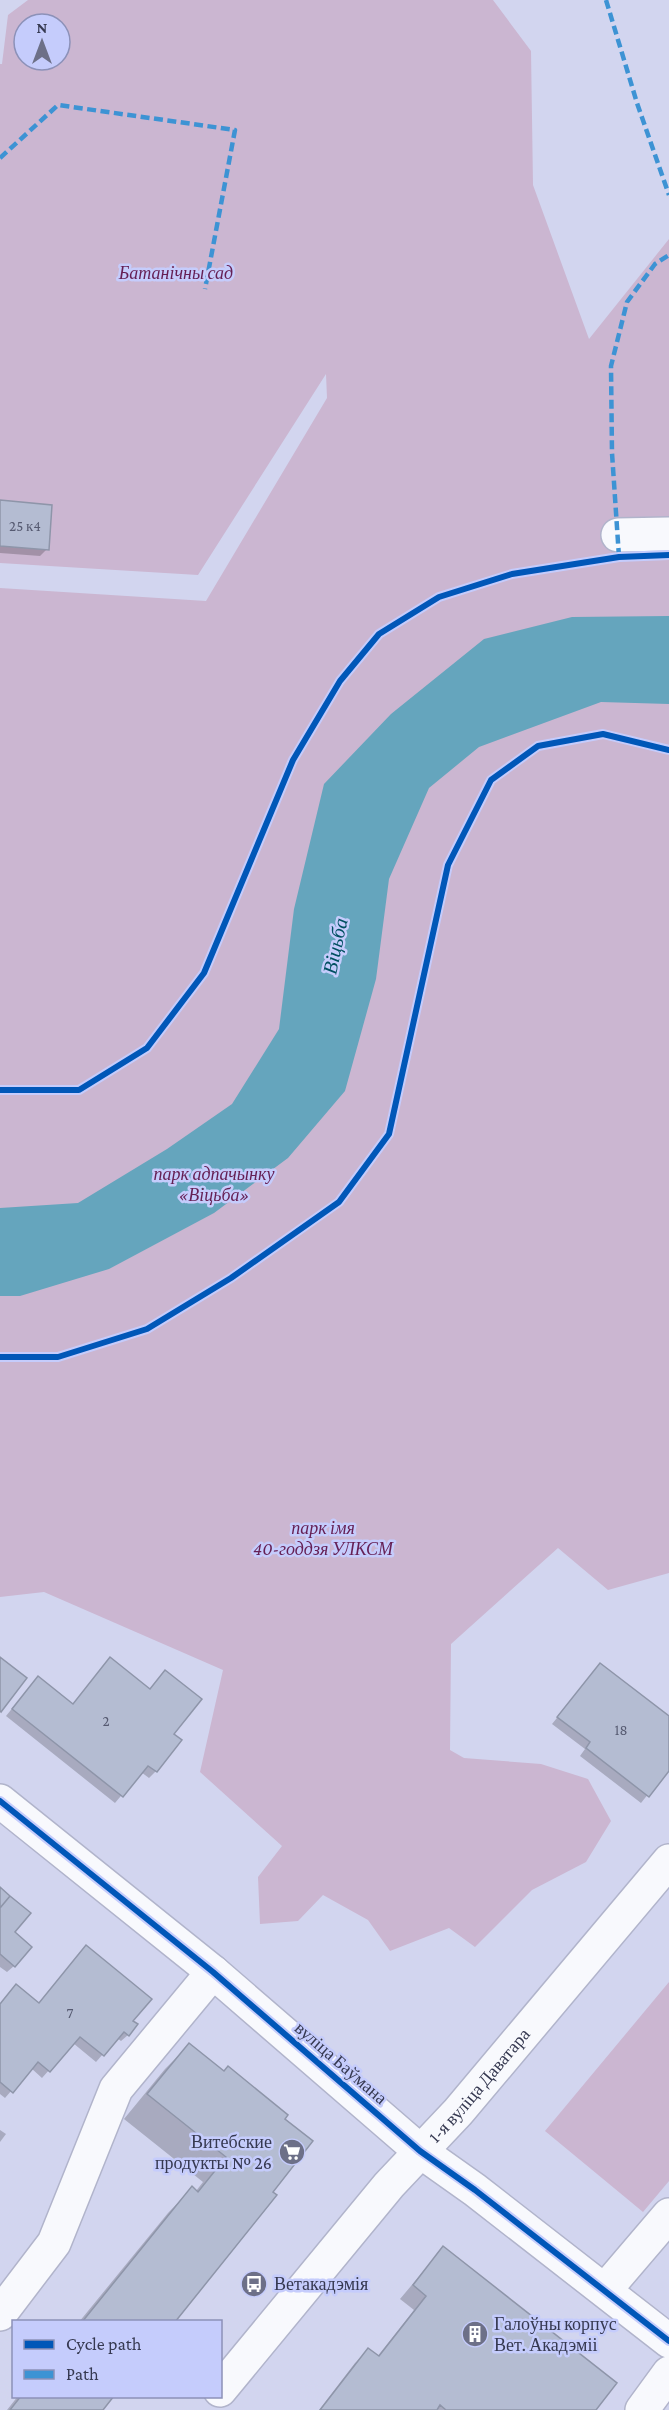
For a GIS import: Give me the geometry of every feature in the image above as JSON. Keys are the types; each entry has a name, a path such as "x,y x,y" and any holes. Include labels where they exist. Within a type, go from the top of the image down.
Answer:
{"street":[{"path":"618,534 669,534"},
{"name":"вуліца Баўмана","path":"0,1801 213,1972 420,2151 669,2340"},
{"name":"1-я вуліца Даватара","path":"222,2388 389,2185 458,2112 669,1861"},
{"path":"0,2314 54,2243 116,2089 213,1972"},
{"path":"605,2290 669,2215"},
{"path":"642,2410 669,2373"},
{"path":"204,2410 214,2398"}],"green space":[{"path":"28,0 493,0 531,51 533,185 589,339 669,239 669,1573 608,1590 558,1548 451,1644 450,1750 464,1758 541,1764 588,1779 611,1821 586,1862 532,1890 475,1947 449,1928 390,1951 368,1920 323,1895 298,1921 260,1924 258,1877 282,1846 200,1772 223,1670 44,1592 0,1597 0,588 206,601 327,398 326,374 198,575 0,563 0,64 2,64 8,15 12,12"},
{"path":"669,1982 669,2181 643,2212 545,2131"}],"water":[{"name":"Віцьба","path":"669,616 669,704 601,702 479,747 429,788 389,879 376,979 345,1091 288,1158 214,1213 109,1269 20,1296 0,1296 0,1208 78,1203 167,1149 232,1104 279,1029 294,909 324,784 391,714 484,639 572,617"}],"building":[{"path":"0,500 52,505 49,550 0,546"},
{"path":"0,1657 27,1678 1,1712 0,1711"},
{"path":"110,1657 150,1689 165,1670 202,1699 174,1734 182,1740 157,1772 148,1766 123,1797 12,1709 38,1676 73,1704"},
{"path":"600,1663 669,1716 669,1771 649,1797 586,1748 590,1742 557,1717"},
{"path":"0,1887 10,1896 0,1908"},
{"path":"10,1896 31,1913 15,1932 32,1947 15,1967 0,1954 0,1908"},
{"path":"86,1945 152,1999 133,2021 138,2024 129,2036 124,2032 104,2056 80,2037 50,2072 38,2062 13,2093 0,2082 0,2004 16,1984 39,2003"},
{"path":"189,2043 224,2071 228,2066 288,2115 285,2119 313,2141 273,2192 277,2195 177,2320 84,2320 192,2186 198,2192 226,2157 147,2094"},
{"name":"Галоўны корпус Вет. Акадэміі","path":"443,2246 617,2383 596,2410 446,2410 440,2405 437,2410 320,2410 368,2348 379,2356 426,2296 413,2285"},
{"path":"19,2398 112,2398 103,2410 10,2410"}],"marked path":[{"path":"606,0 637,103 669,195"},
{"path":"0,158 58,105 235,130 205,289"},
{"path":"619,557 612,453 611,366 627,302 655,264 669,255"}],"cycle path":[{"path":"0,1090 79,1090 147,1048 204,973 293,760 340,681 379,634 439,597 512,574 619,557 669,555"},
{"path":"0,1357 58,1357 147,1329 231,1278 339,1202 389,1134 448,865 491,780 538,746 603,734 669,750"},
{"path":"0,1801 213,1972 420,2151 475,2190 669,2341"}],"place":[{"name":"Витебские продукты № 26","path":"292,2152"},
{"name":"Ветакадэмія","path":"254,2284"},
{"name":"Галоўны корпус Вет. Акадэміі","path":"475,2334"}],"park label":[{"name":"Батанічны сад","path":"176,273"},
{"name":"парк адпачынку «Віцьба»","path":"214,1184"},
{"name":"парк імя 40-годдзя УЛКСМ","path":"323,1538"}]}
